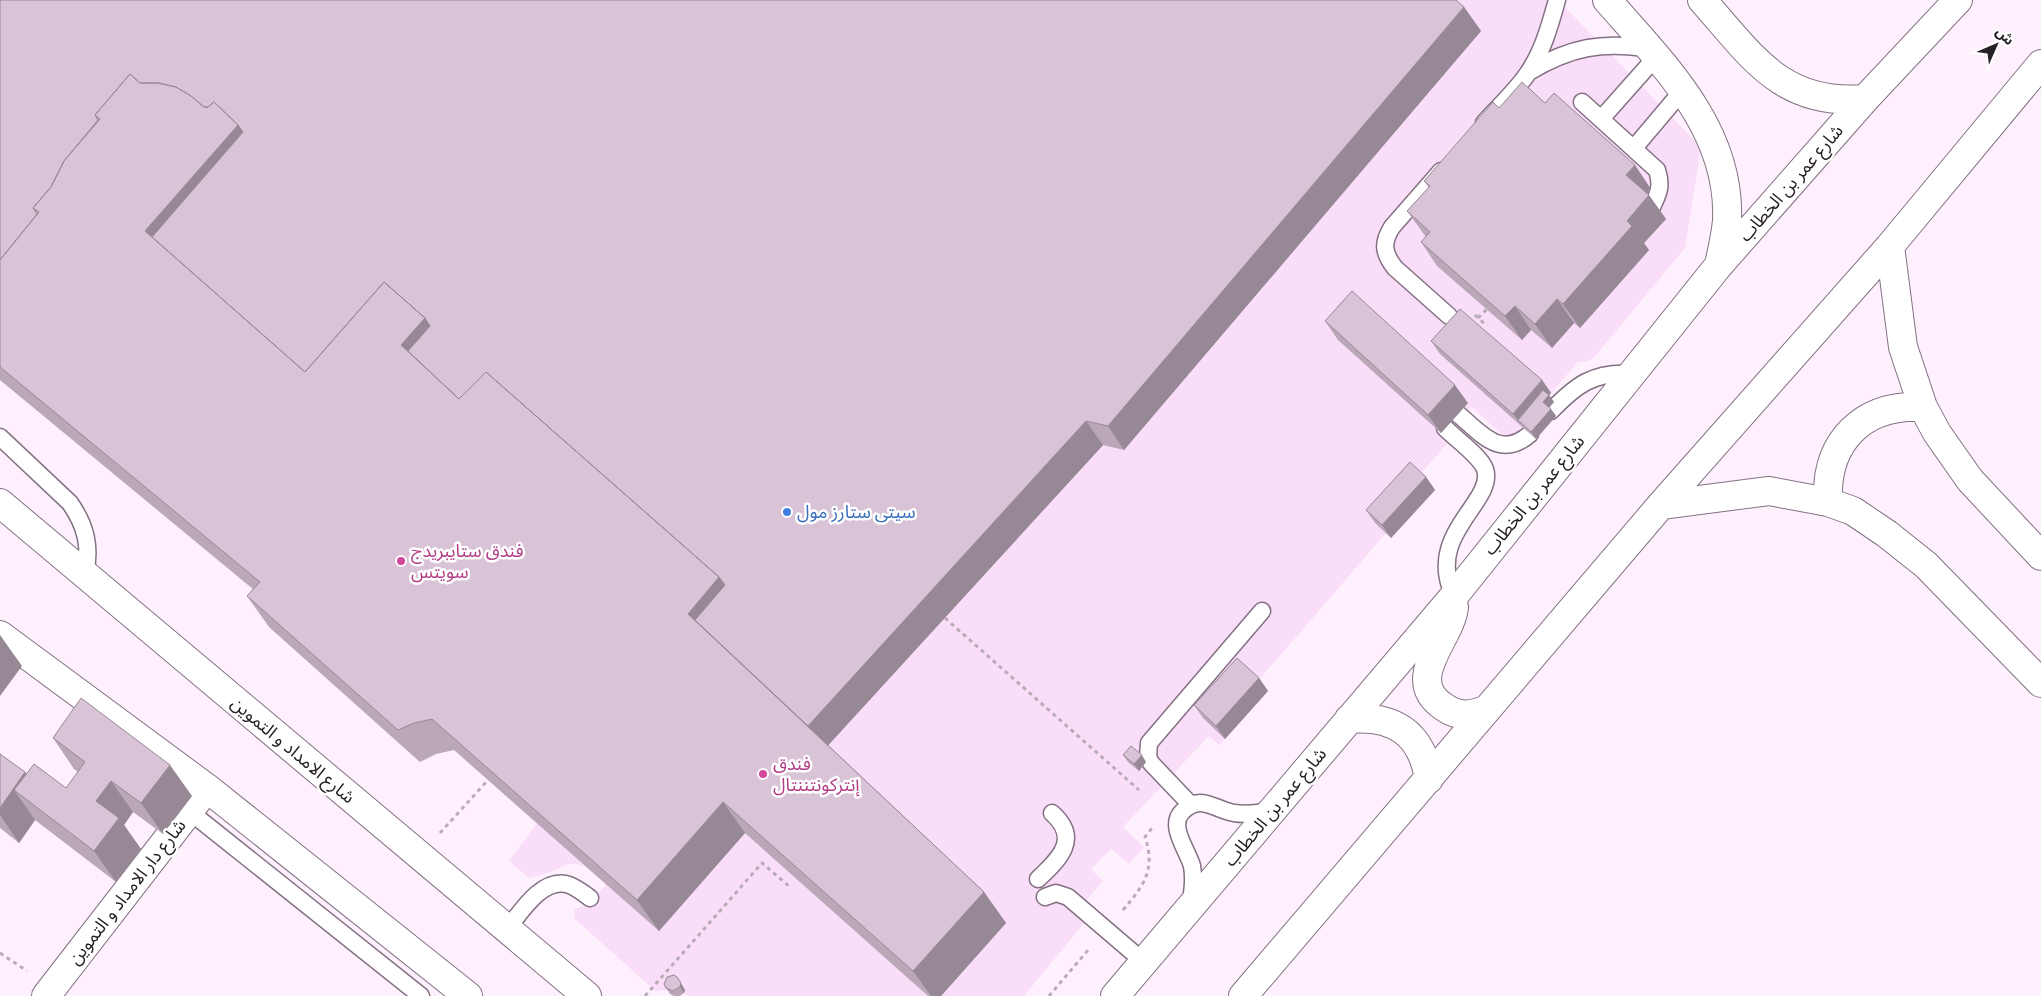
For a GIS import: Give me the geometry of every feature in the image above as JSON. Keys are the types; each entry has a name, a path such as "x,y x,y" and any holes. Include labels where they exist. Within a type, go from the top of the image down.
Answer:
{"street":[{"path":"1607,0 1683,90 1708,130 1717,151 1723,173 1727,220 1719,265"},
{"path":"1702,0 1755,60 1787,86 1805,94 1825,99 1845,101 1865,99"},
{"name":"شارع عمر بن الخطاب","path":"1115,996 1454,596 1719,265 1865,99 1958,0"},
{"path":"1244,996 1661,505 1890,246 2041,64"},
{"path":"1890,246 1903,347 1923,407 1936,433 1970,480 2041,556"},
{"path":"1828,502 1827,484 1830,467 1836,451 1846,436 1858,424 1872,415 1889,409 1906,406 1923,407"},
{"path":"1661,505 1769,491 1828,502 1853,511 1887,534 1926,565 2041,683"},
{"name":"شارع الامداد و التموين","path":"0,503 587,996"},
{"path":"1454,596 1452,618 1430,661 1427,673 1428,685 1433,696 1441,706 1452,712 1464,715 1476,714 1487,709"},
{"path":"0,634 207,788 468,996"},
{"path":"1349,719 1366,717 1382,719 1404,730 1420,748 1429,779"},
{"name":"شارع دار الامداد و التموين","path":"46,996 207,788"}],"lane":[{"path":"1476,132 1527,74 1550,26 1556,0"},
{"path":"1527,74 1549,60 1573,50 1598,45 1624,44 1653,53 1601,119"},
{"path":"1634,148 1683,90"},
{"path":"1582,102 1657,170 1660,192 1652,207"},
{"path":"1449,316 1395,268 1388,259 1385,248 1386,237 1392,227 1450,161"},
{"path":"1551,412 1576,387 1588,380 1602,375 1630,374"},
{"path":"1458,414 1488,440 1503,445 1518,442 1530,434"},
{"path":"1445,428 1480,460 1486,471 1485,483 1452,540 1448,551 1446,574 1454,596"},
{"path":"0,437 70,503 79,516 85,529 88,544 85,574"},
{"path":"1190,804 1151,763 1148,750 1149,743 1262,611"},
{"path":"1187,911 1192,890 1192,869 1178,831 1177,822 1179,814 1190,804 1205,803 1233,813 1244,814 1254,814 1275,809"},
{"path":"189,811 421,996"},
{"path":"1038,879 1062,854 1066,843 1066,832 1061,821 1052,813"},
{"path":"507,929 547,886 566,884 590,898"},
{"path":"1044,897 1056,893 1068,897 1144,962"}],"path":[{"path":"1478,318 1487,309"},
{"path":"945,618 1149,800 1177,822"},
{"path":"419,856 488,780"},
{"path":"644,996 762,863 790,887"}],"shaded area":[{"name":"سيتى ستارز مول","path":"0,0 1558,0 1701,147 1685,248 1597,354 1589,361 1578,362 1515,435 1503,436 1472,407 1447,435 1451,440 1419,475 1435,490 1391,538 1386,533 1258,681 1268,691 1219,745 1209,736 1123,827 1144,847 1129,864 1111,849 1091,869 1103,881 1085,902 1094,911 1024,996 687,996 684,993 685,990 682,983 669,990 655,991 574,918 575,909 589,904 606,885 586,867 568,864 551,872 529,878 509,861 537,823 454,750 436,754 420,762 269,627 281,613 0,380"}],"building":[{"path":"0,0 1456,0 1464,7 1108,426 1086,421 808,726 695,620 725,585 719,577 486,372 459,399 408,351 430,326 425,318 384,282 305,372 152,237 243,132 214,102 208,107 204,107 176,87 158,83 140,83 130,74 95,115 98,120 64,161 51,187 33,208 37,214 0,260"},
{"name":"فندق ستايبريدج سويتس","path":"130,74 140,83 158,83 176,87 204,107 208,107 214,102 238,125 145,231 305,372 384,282 425,318 401,345 459,399 486,372 719,577 688,614 984,892 913,971 723,802 637,900 432,719 414,723 398,730 247,596 260,582 0,367 0,260 39,212 33,208 51,187 64,161 100,119 95,115"},
{"path":"1522,82 1545,103 1554,93 1635,165 1626,175 1649,195 1627,221 1632,226 1563,304 1557,299 1535,324 1515,306 1505,316 1421,242 1430,232 1407,211 1430,186 1424,181 1493,102 1499,108"},
{"path":"1352,291 1455,385 1428,415 1325,321"},
{"path":"1460,309 1542,380 1513,414 1431,341"},
{"path":"1543,390 1549,395 1543,402 1551,409 1531,432 1518,420"},
{"path":"1410,462 1426,477 1382,525 1366,510"},
{"path":"1237,658 1259,678 1216,726 1194,705"},
{"path":"81,698 170,765 141,803 111,781 96,801 119,818 94,851 14,790 34,764 66,788 85,762 53,738"},
{"path":"1131,746 1142,755 1134,764 1123,755"},
{"path":"0,754 25,772 0,808"},
{"path":"674,975 681,983 680,987 673,991 666,988 664,984 667,977"}],"place":[{"name":"سيتى ستارز مول","path":"787,512"},
{"name":"فندق ستايبريدج سويتس","path":"401,561"},
{"name":"فندق إنتركونتننتال","path":"763,774"}]}
